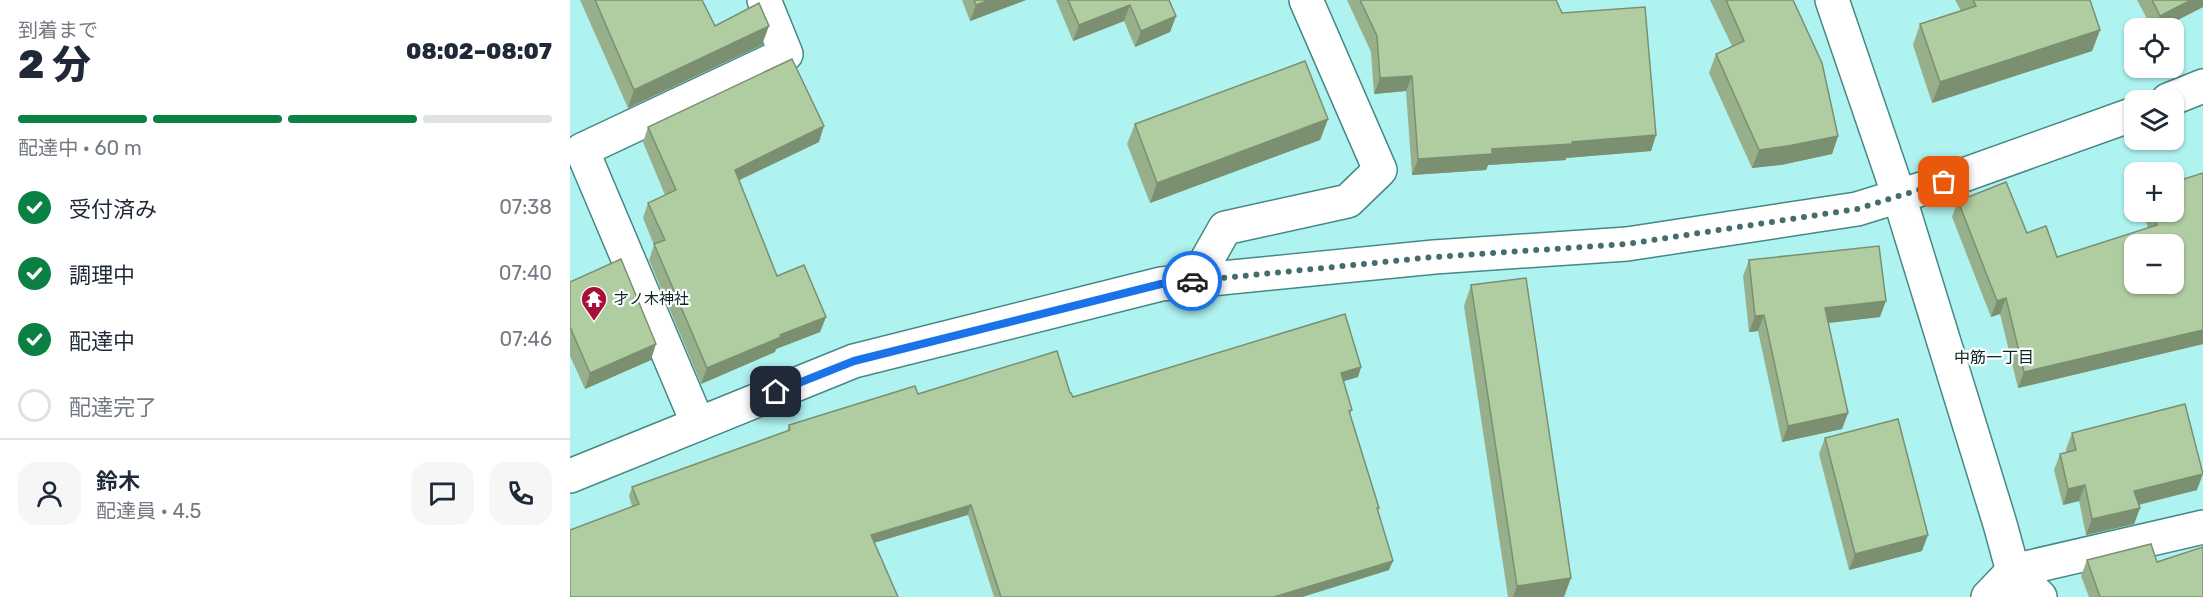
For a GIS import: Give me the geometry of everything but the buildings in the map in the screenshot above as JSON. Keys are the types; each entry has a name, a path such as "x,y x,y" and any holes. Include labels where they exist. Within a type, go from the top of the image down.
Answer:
{"street":[{"path":"698,424 582,150 786,54 764,0"},
{"path":"1195,281 1225,228 1348,201 1380,170 1306,0"},
{"path":"1832,0 1899,196 2016,584 2040,597"},
{"path":"2184,94 2203,86"},
{"path":"570,476 854,361 1161,284 1434,257 1627,244 1857,209 2124,117"},
{"path":"1988,597 2016,584 2203,527"}],"way so far":[{"path":"1192,281 1434,257 1627,244 1857,209 1944,182"}],"place":[{"name":"才ノ木神社","path":"594,322"}],"district":[{"name":"中筋一丁目","path":"1994,357"}],"route":[{"path":"776,392 854,361 1161,284 1192,281"}]}
